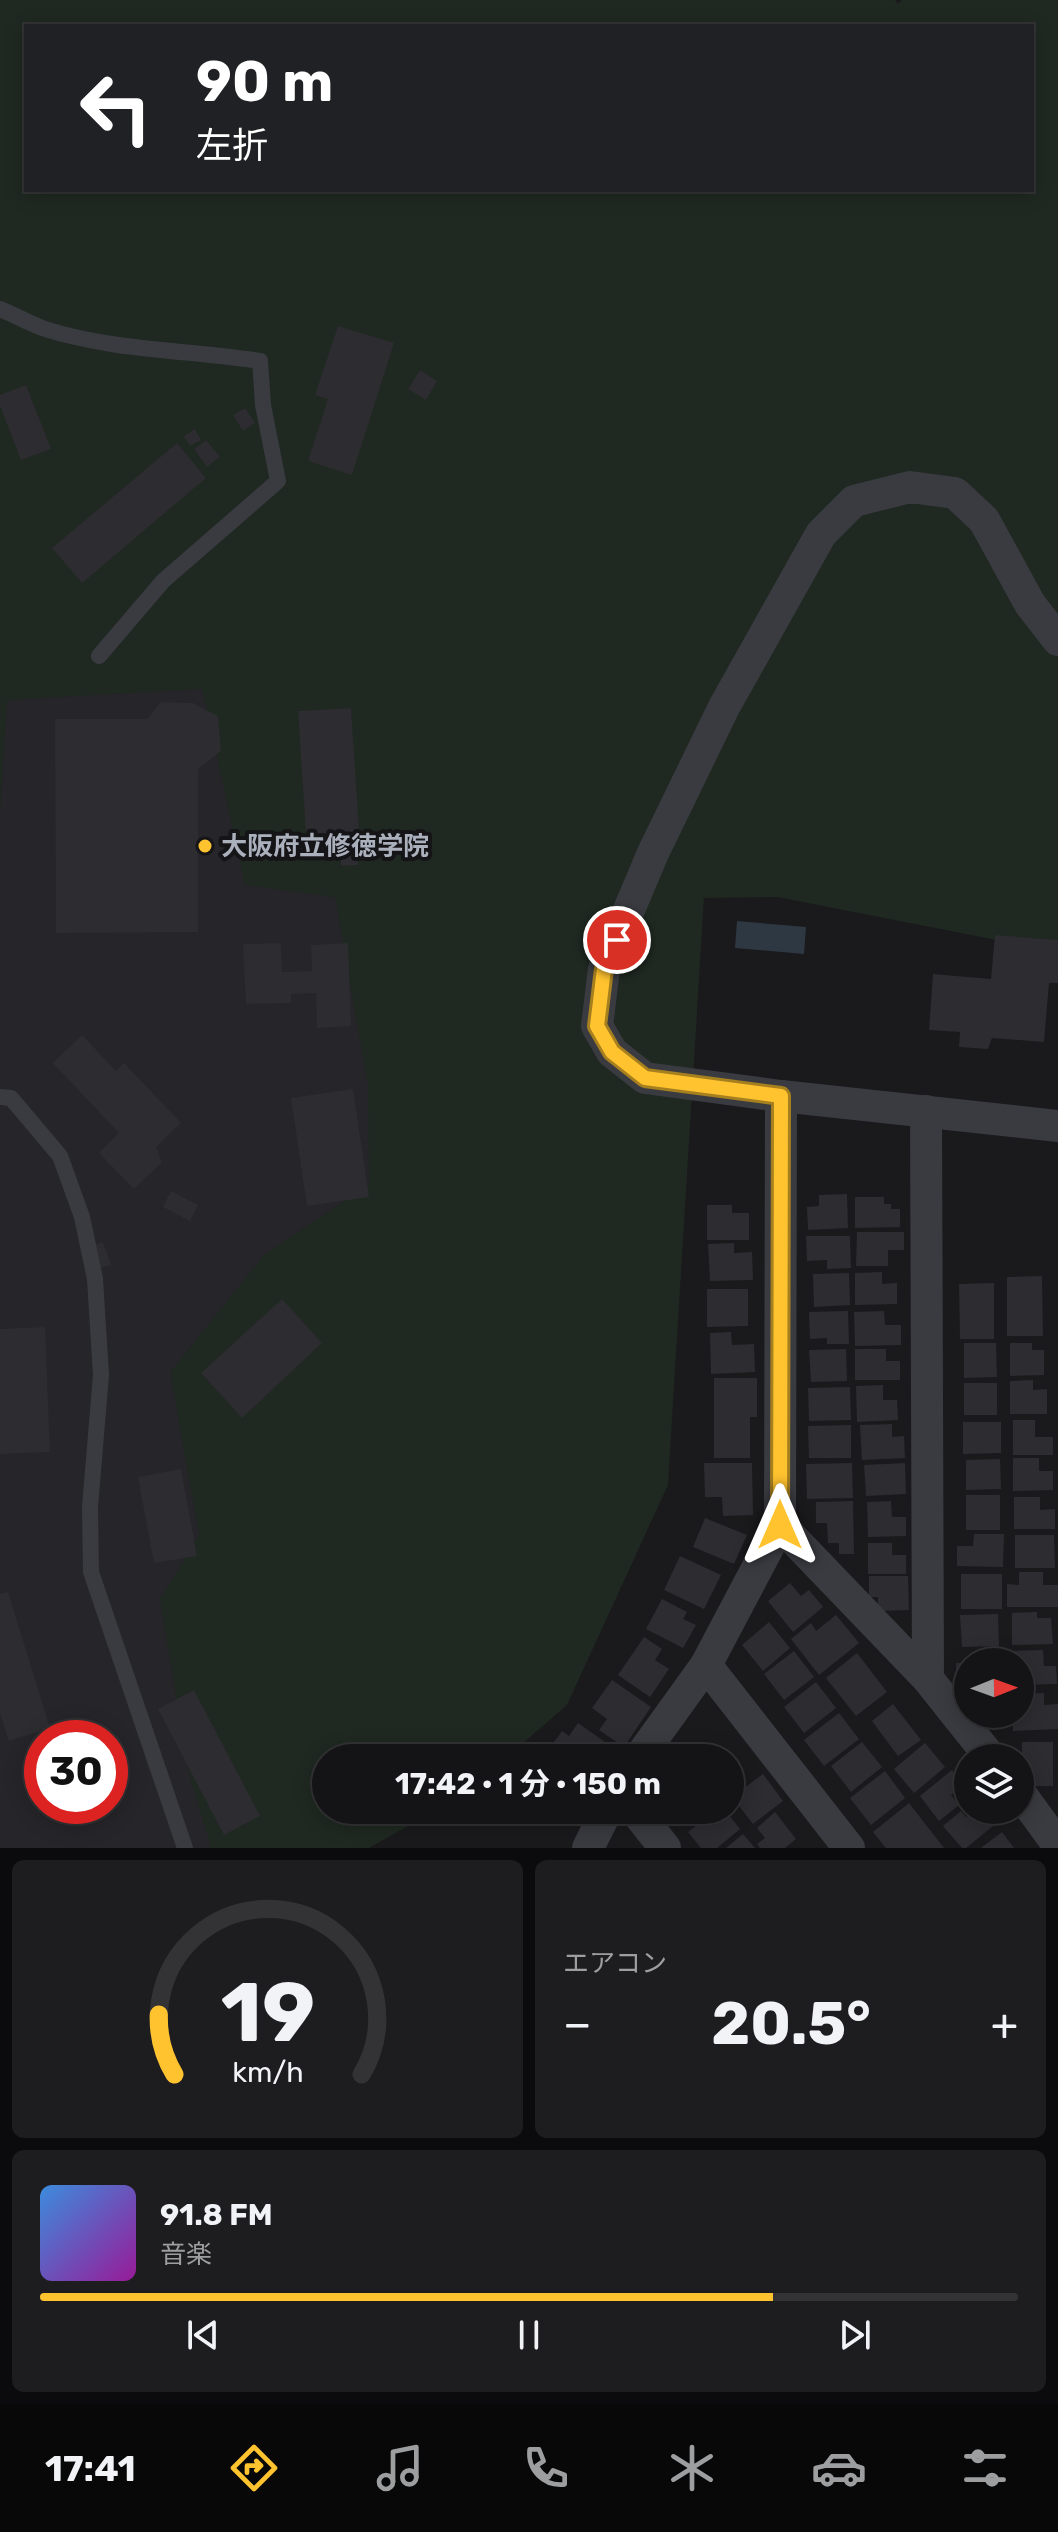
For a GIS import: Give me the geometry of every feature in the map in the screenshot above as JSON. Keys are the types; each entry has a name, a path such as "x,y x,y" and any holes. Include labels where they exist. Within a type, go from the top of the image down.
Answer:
{"street":[{"path":"1058,640 1030,604 984,520 955,493 910,487 854,501 821,534 724,707 653,853 604,969 597,1026 612,1052 645,1078 1058,1126"},
{"path":"649,1744 706,1665 780,1525 781,1096"},
{"path":"926,1111 928,1679"},
{"path":"780,1525 928,1679 980,1744"},
{"path":"706,1665 849,1848"},
{"path":"1034,1812 1058,1845"},
{"path":"588,1848 600,1824"},
{"path":"646,1824 665,1848"}],"lane":[{"path":"0,309 44,329 147,350 207,353 260,361 263,405 278,481 163,581 99,656"},
{"path":"0,1097 11,1098 60,1156 82,1217 95,1279 101,1375 90,1507 91,1572 185,1848"}],"shaded area":[{"path":"0,0 895,0 898,4 902,0 1058,0 1058,952 777,897 704,898 668,1485 567,1705 522,1744 312,1744 312,1824 412,1824 369,1848 211,1848 189,1773 160,1600 199,1535 170,1372 264,1255 369,1184 368,1086 335,897 245,885 202,689 7,700 0,816"},
{"name":"大阪府立修徳学院","path":"0,159 24,188 24,192 257,238 403,1173 280,1848 0,1848"},
{"path":"737,921 806,927 804,954 735,948"}],"building":[{"path":"338,326 394,343 352,475 308,461 328,399 315,395"},
{"path":"420,370 437,381 426,400 408,389"},
{"path":"26,385 51,449 21,460 0,406 0,395"},
{"path":"245,408 255,423 243,431 233,415"},
{"path":"195,429 201,440 190,446 184,436"},
{"path":"206,440 220,457 207,467 194,449"},
{"path":"177,443 206,478 82,583 52,548"},
{"path":"161,702 193,703 218,716 221,751 198,769 198,932 56,933 55,719 147,719"},
{"path":"351,708 360,845 307,848 298,711"},
{"path":"357,850 358,865 341,866 341,851"},
{"path":"995,935 1058,940 1058,983 1049,983 1044,1042 992,1038 988,1049 959,1047 960,1032 929,1030 933,974 991,979"},
{"path":"281,943 282,972 312,971 311,945 348,943 351,1026 317,1028 316,993 291,994 291,1003 246,1004 243,944"},
{"path":"82,1035 116,1071 124,1063 181,1123 156,1147 162,1162 134,1189 99,1153 119,1133 53,1063"},
{"path":"353,1089 369,1197 307,1206 291,1098"},
{"path":"171,1191 198,1205 190,1221 163,1207"},
{"path":"847,1194 848,1228 808,1230 807,1207 819,1206 819,1195"},
{"path":"855,1197 884,1197 884,1204 891,1204 891,1209 900,1209 900,1227 855,1228"},
{"path":"707,1205 732,1205 732,1213 749,1213 749,1240 707,1240"},
{"path":"857,1232 904,1232 904,1250 888,1250 888,1266 856,1266"},
{"path":"806,1236 850,1236 851,1268 827,1269 827,1260 807,1261"},
{"path":"103,1242 111,1265 100,1268 92,1246"},
{"path":"734,1243 734,1253 752,1252 753,1280 710,1281 708,1244"},
{"path":"882,1272 882,1284 897,1283 897,1304 855,1305 855,1273"},
{"path":"849,1273 850,1305 814,1307 813,1274"},
{"path":"1042,1276 1043,1336 1007,1336 1007,1277"},
{"path":"994,1283 994,1339 960,1339 959,1284"},
{"path":"707,1289 748,1289 748,1326 707,1327"},
{"path":"282,1299 322,1343 242,1418 201,1373"},
{"path":"848,1311 849,1344 827,1344 827,1338 810,1339 809,1312"},
{"path":"884,1311 885,1325 901,1325 901,1345 855,1346 854,1312"},
{"path":"45,1327 50,1452 0,1454 0,1329"},
{"path":"731,1332 732,1345 754,1344 755,1372 711,1374 710,1333"},
{"path":"964,1343 996,1343 997,1377 964,1378"},
{"path":"1010,1343 1032,1343 1032,1350 1044,1350 1044,1375 1010,1376"},
{"path":"846,1349 847,1381 811,1382 809,1350"},
{"path":"855,1349 886,1349 886,1361 900,1361 900,1380 855,1380"},
{"path":"714,1378 757,1378 757,1417 750,1417 750,1458 714,1458"},
{"path":"1033,1380 1033,1390 1047,1389 1047,1414 1010,1414 1010,1381"},
{"path":"964,1383 997,1383 997,1415 964,1415"},
{"path":"883,1385 883,1400 897,1400 898,1420 857,1422 856,1386"},
{"path":"850,1387 851,1420 809,1421 808,1388"},
{"path":"1013,1420 1035,1420 1035,1437 1053,1437 1053,1455 1013,1455"},
{"path":"963,1422 1001,1422 1001,1453 963,1454"},
{"path":"892,1424 892,1437 904,1436 905,1458 862,1460 860,1425"},
{"path":"851,1425 851,1458 809,1458 808,1426"},
{"path":"1013,1458 1039,1458 1039,1471 1053,1471 1053,1490 1013,1491"},
{"path":"1000,1459 1001,1489 966,1490 966,1460"},
{"path":"704,1463 752,1463 753,1515 723,1516 722,1497 705,1497"},
{"path":"852,1463 853,1498 807,1499 806,1464"},
{"path":"905,1463 906,1494 866,1496 864,1465"},
{"path":"181,1469 197,1556 154,1563 138,1477"},
{"path":"966,1495 1000,1495 1000,1530 966,1530"},
{"path":"1014,1497 1040,1497 1040,1510 1055,1509 1055,1529 1014,1529"},
{"path":"853,1501 854,1554 839,1554 839,1543 828,1543 827,1523 816,1523 816,1502"},
{"path":"891,1501 892,1517 906,1517 906,1536 868,1537 867,1502"},
{"path":"705,1518 747,1535 734,1564 693,1547"},
{"path":"974,1534 1004,1534 1003,1567 957,1566 957,1546 973,1546"},
{"path":"1015,1535 1054,1535 1055,1568 1015,1568"},
{"path":"868,1543 892,1543 892,1555 906,1555 906,1574 868,1574"},
{"path":"680,1556 721,1575 704,1609 664,1590"},
{"path":"1019,1572 1043,1572 1043,1585 1058,1585 1058,1607 1007,1607 1007,1584 1019,1585"},
{"path":"961,1574 1002,1574 1002,1609 961,1609"},
{"path":"869,1576 908,1576 909,1610 878,1611 878,1597 869,1597"},
{"path":"790,1583 801,1596 809,1590 823,1607 793,1632 768,1601"},
{"path":"8,1592 48,1720 24,1720 24,1736 9,1741 0,1714 0,1594"},
{"path":"662,1599 687,1612 683,1619 696,1625 683,1648 646,1629"},
{"path":"1037,1612 1037,1618 1051,1618 1053,1644 1012,1645 1012,1613"},
{"path":"998,1614 999,1646 962,1647 960,1615"},
{"path":"836,1615 859,1643 819,1675 791,1639 811,1623 816,1631"},
{"path":"769,1622 790,1648 763,1671 742,1645"},
{"path":"644,1637 662,1649 655,1660 669,1669 650,1697 618,1675"},
{"path":"1034,1650 1043,1650 1044,1666 1056,1666 1057,1684 1034,1685"},
{"path":"794,1651 814,1677 784,1700 764,1674"},
{"path":"857,1653 887,1692 856,1716 826,1678"},
{"path":"612,1680 651,1707 626,1744 620,1744 599,1730 607,1719 592,1708"},
{"path":"816,1682 836,1708 804,1733 784,1707"},
{"path":"194,1690 260,1816 224,1835 158,1709"},
{"path":"1034,1693 1044,1693 1044,1705 1058,1704 1058,1729 1013,1731 1013,1728 1034,1728"},
{"path":"893,1704 921,1740 898,1756 872,1721"},
{"path":"839,1713 859,1739 824,1766 804,1740"},
{"path":"578,1723 608,1744 552,1744 562,1731 569,1736"},
{"path":"862,1742 882,1767 851,1792 831,1766"},
{"path":"1053,1742 1053,1786 1034,1786 1034,1744 1022,1744"},
{"path":"925,1743 945,1767 914,1793 894,1769"},
{"path":"952,1770 954,1773 954,1792 951,1795 954,1809 939,1821 920,1796"},
{"path":"885,1771 905,1798 871,1825 850,1798"},
{"path":"763,1774 783,1801 753,1824 744,1812 744,1788"},
{"path":"909,1803 944,1848 886,1848 873,1832"},
{"path":"775,1812 796,1839 785,1848 760,1848 757,1844 765,1838 757,1828"},
{"path":"954,1817 954,1824 993,1826 962,1848 943,1826"},
{"path":"698,1824 736,1824 740,1829 717,1848 701,1848 688,1832"},
{"path":"1002,1832 1014,1848 981,1848"},
{"path":"743,1834 755,1848 726,1848"}],"place":[{"name":"大阪府立修徳学院","path":"205,846"}],"route":[{"path":"617,940 604,969 597,1026 612,1052 645,1078 781,1096 780,1525"}]}
